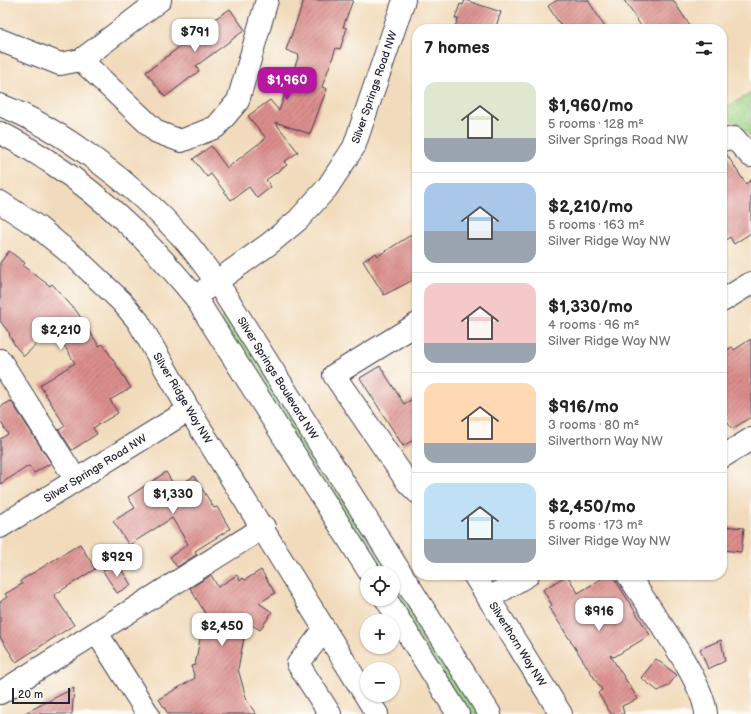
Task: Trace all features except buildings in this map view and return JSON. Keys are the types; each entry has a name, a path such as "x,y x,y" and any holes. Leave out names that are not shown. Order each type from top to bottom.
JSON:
{"street":[{"path":"0,40 60,64 80,60 160,0"},
{"path":"80,60 157,132 181,141 216,127 238,102 267,0"},
{"name":"Silver Springs Road NW","path":"195,297 269,244 298,220 327,188 354,147 404,0"},
{"name":"Silver Springs Boulevard NW","path":"0,105 56,134 123,182 179,234 217,282 490,714"},
{"path":"0,134 43,157 102,199 153,248 195,297 366,566"},
{"path":"727,139 734,138 751,156"},
{"name":"Silver Ridge Way NW","path":"0,202 38,227 77,259 122,302 138,321 189,410 264,527 324,630 378,714"},
{"path":"727,298 751,283"},
{"path":"412,327 334,374 412,487"},
{"path":"0,360 76,480"},
{"name":"Silver Springs Road NW","path":"0,527 189,410"},
{"path":"727,454 751,440"},
{"path":"0,693 264,527"},
{"name":"Silverthorn Way NW","path":"477,580 561,714"},
{"path":"489,598 520,580"},
{"path":"631,580 691,673 705,705 706,714"},
{"path":"390,606 458,714"},
{"path":"324,630 298,664 330,714"},
{"path":"97,633 148,714"}],"green space":[{"path":"751,93 751,136 727,116 727,107"},
{"path":"224,306 389,566 375,566 222,323"},
{"path":"400,584 482,714 467,714 399,606"}]}
